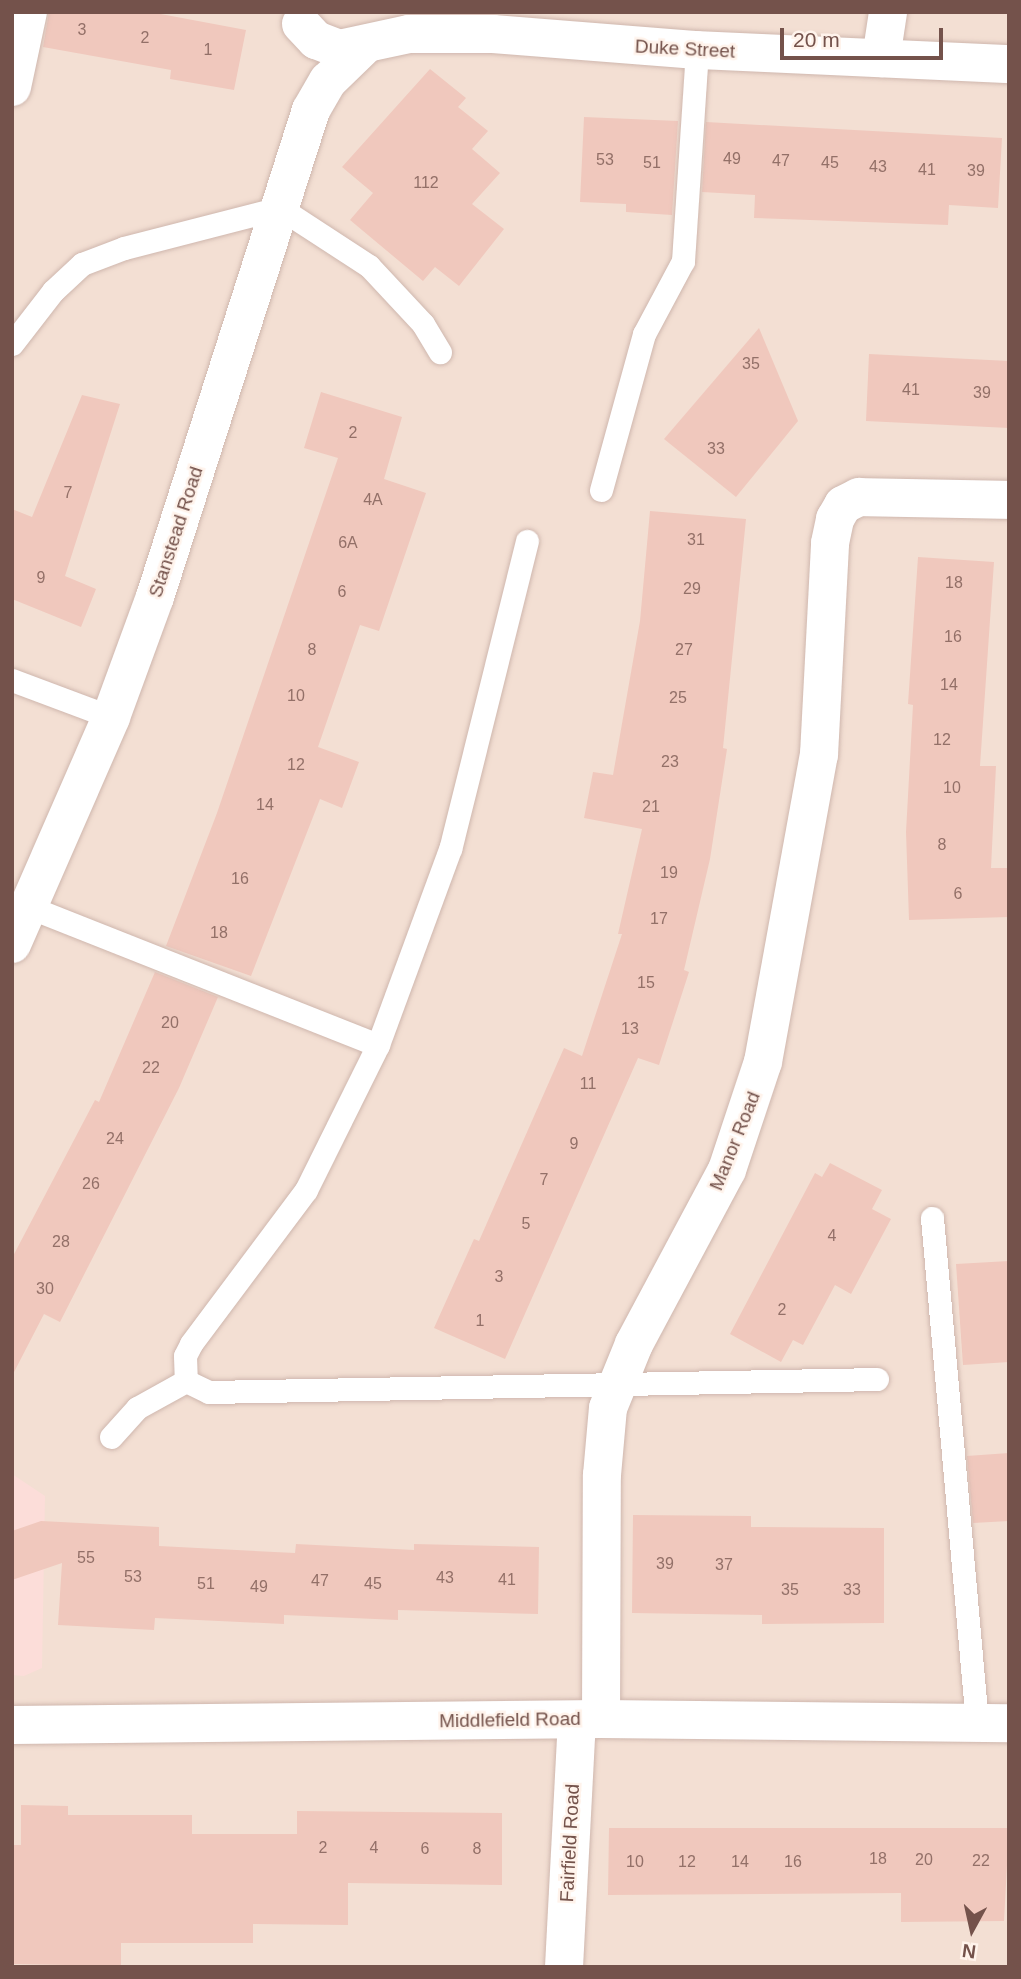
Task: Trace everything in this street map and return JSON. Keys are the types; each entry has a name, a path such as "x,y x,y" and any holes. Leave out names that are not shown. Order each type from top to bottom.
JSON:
{"street":[{"path":"12,87 28,12"},
{"path":"491,12 556,38"},
{"path":"881,58 888,12"},
{"path":"299,18 316,40 339,49 364,46"},
{"path":"299,18 310,71 310,110"},
{"name":"Duke Street","path":"364,46 409,34 556,38 697,50 1009,64"},
{"path":"310,110 328,82 364,46"},
{"name":"Stanstead Road","path":"12,944 111,717 168,559 310,110"},
{"name":"Manor Road","path":"589,1720 604,1435 616,1384 727,1170 764,1062 819,755 830,543 835,519 844,505 859,497 1009,500"},
{"name":"Middlefield Road","path":"12,1725 589,1720 993,1723"},
{"name":"Fairfield Road","path":"564,1967 589,1720"}],"lane":[{"path":"601,490 644,334 683,261 697,50"},
{"path":"12,344 44,300 82,264 124,248 280,208 369,267 423,324 440,352"},
{"path":"186,1381 184,1369 191,1343 306,1190 378,1045 450,849 527,541"},
{"path":"12,680 111,717"},
{"path":"29,908 378,1045"},
{"path":"932,1218 993,1723"},
{"path":"186,1381 209,1392 439,1384 877,1379"},
{"path":"111,1437 137,1408 186,1381"}],"shaded area":[{"path":"12,12 1009,12 1009,1967 12,1967"},
{"path":"12,1474 45,1496 42,1668 24,1676 12,1675"}],"building":[{"path":"49,12 150,12 246,30 234,90 170,79 171,70 43,47"},
{"path":"430,69 466,98 458,107 488,131 472,149 500,173 472,204 504,229 459,286 435,267 423,281 350,220 373,193 342,167"},
{"path":"584,117 678,121 672,215 626,212 626,204 580,202"},
{"path":"706,122 1002,138 998,208 949,205 948,225 754,218 755,195 702,192"},
{"path":"759,328 798,421 736,497 664,439"},
{"path":"869,354 1009,361 1009,428 866,421"},
{"path":"321,392 402,417 384,479 426,493 379,631 360,625 318,747 359,762 342,808 320,799 251,976 166,946 217,813 338,458 304,448"},
{"path":"82,395 120,404 65,576 96,589 81,627 12,599 12,509 32,517"},
{"path":"650,511 746,519 723,748 727,749 710,859 684,970 689,972 659,1065 638,1058 505,1359 434,1328 474,1239 479,1241 564,1048 582,1056 622,934 618,934 642,829 584,818 593,772 613,775 640,621"},
{"path":"918,557 994,562 980,766 996,766 991,868 1009,868 1009,917 909,920 906,832 913,705 908,704"},
{"path":"155,972 218,997 179,1088 60,1322 44,1314 12,1376 12,1258 95,1100 99,1102"},
{"path":"830,1163 882,1190 872,1209 891,1219 851,1294 835,1285 803,1345 793,1340 781,1362 730,1334 815,1173 822,1177"},
{"path":"1009,1261 1009,1362 963,1365 956,1264"},
{"path":"1009,1453 1009,1521 973,1523 967,1456"},
{"path":"633,1515 751,1516 751,1527 884,1528 884,1623 762,1624 762,1615 632,1613"},
{"path":"41,1521 159,1527 159,1546 295,1553 296,1544 414,1550 414,1544 539,1547 538,1614 398,1610 398,1620 284,1615 284,1624 155,1618 154,1630 58,1625 62,1563 12,1580 12,1531"},
{"path":"21,1805 68,1806 68,1815 192,1815 192,1834 297,1834 297,1811 502,1813 502,1885 348,1883 348,1925 253,1924 253,1943 121,1943 121,1966 12,1964 12,1845 21,1845"},
{"path":"609,1828 1009,1828 1004,1921 901,1922 901,1893 608,1895"}]}
